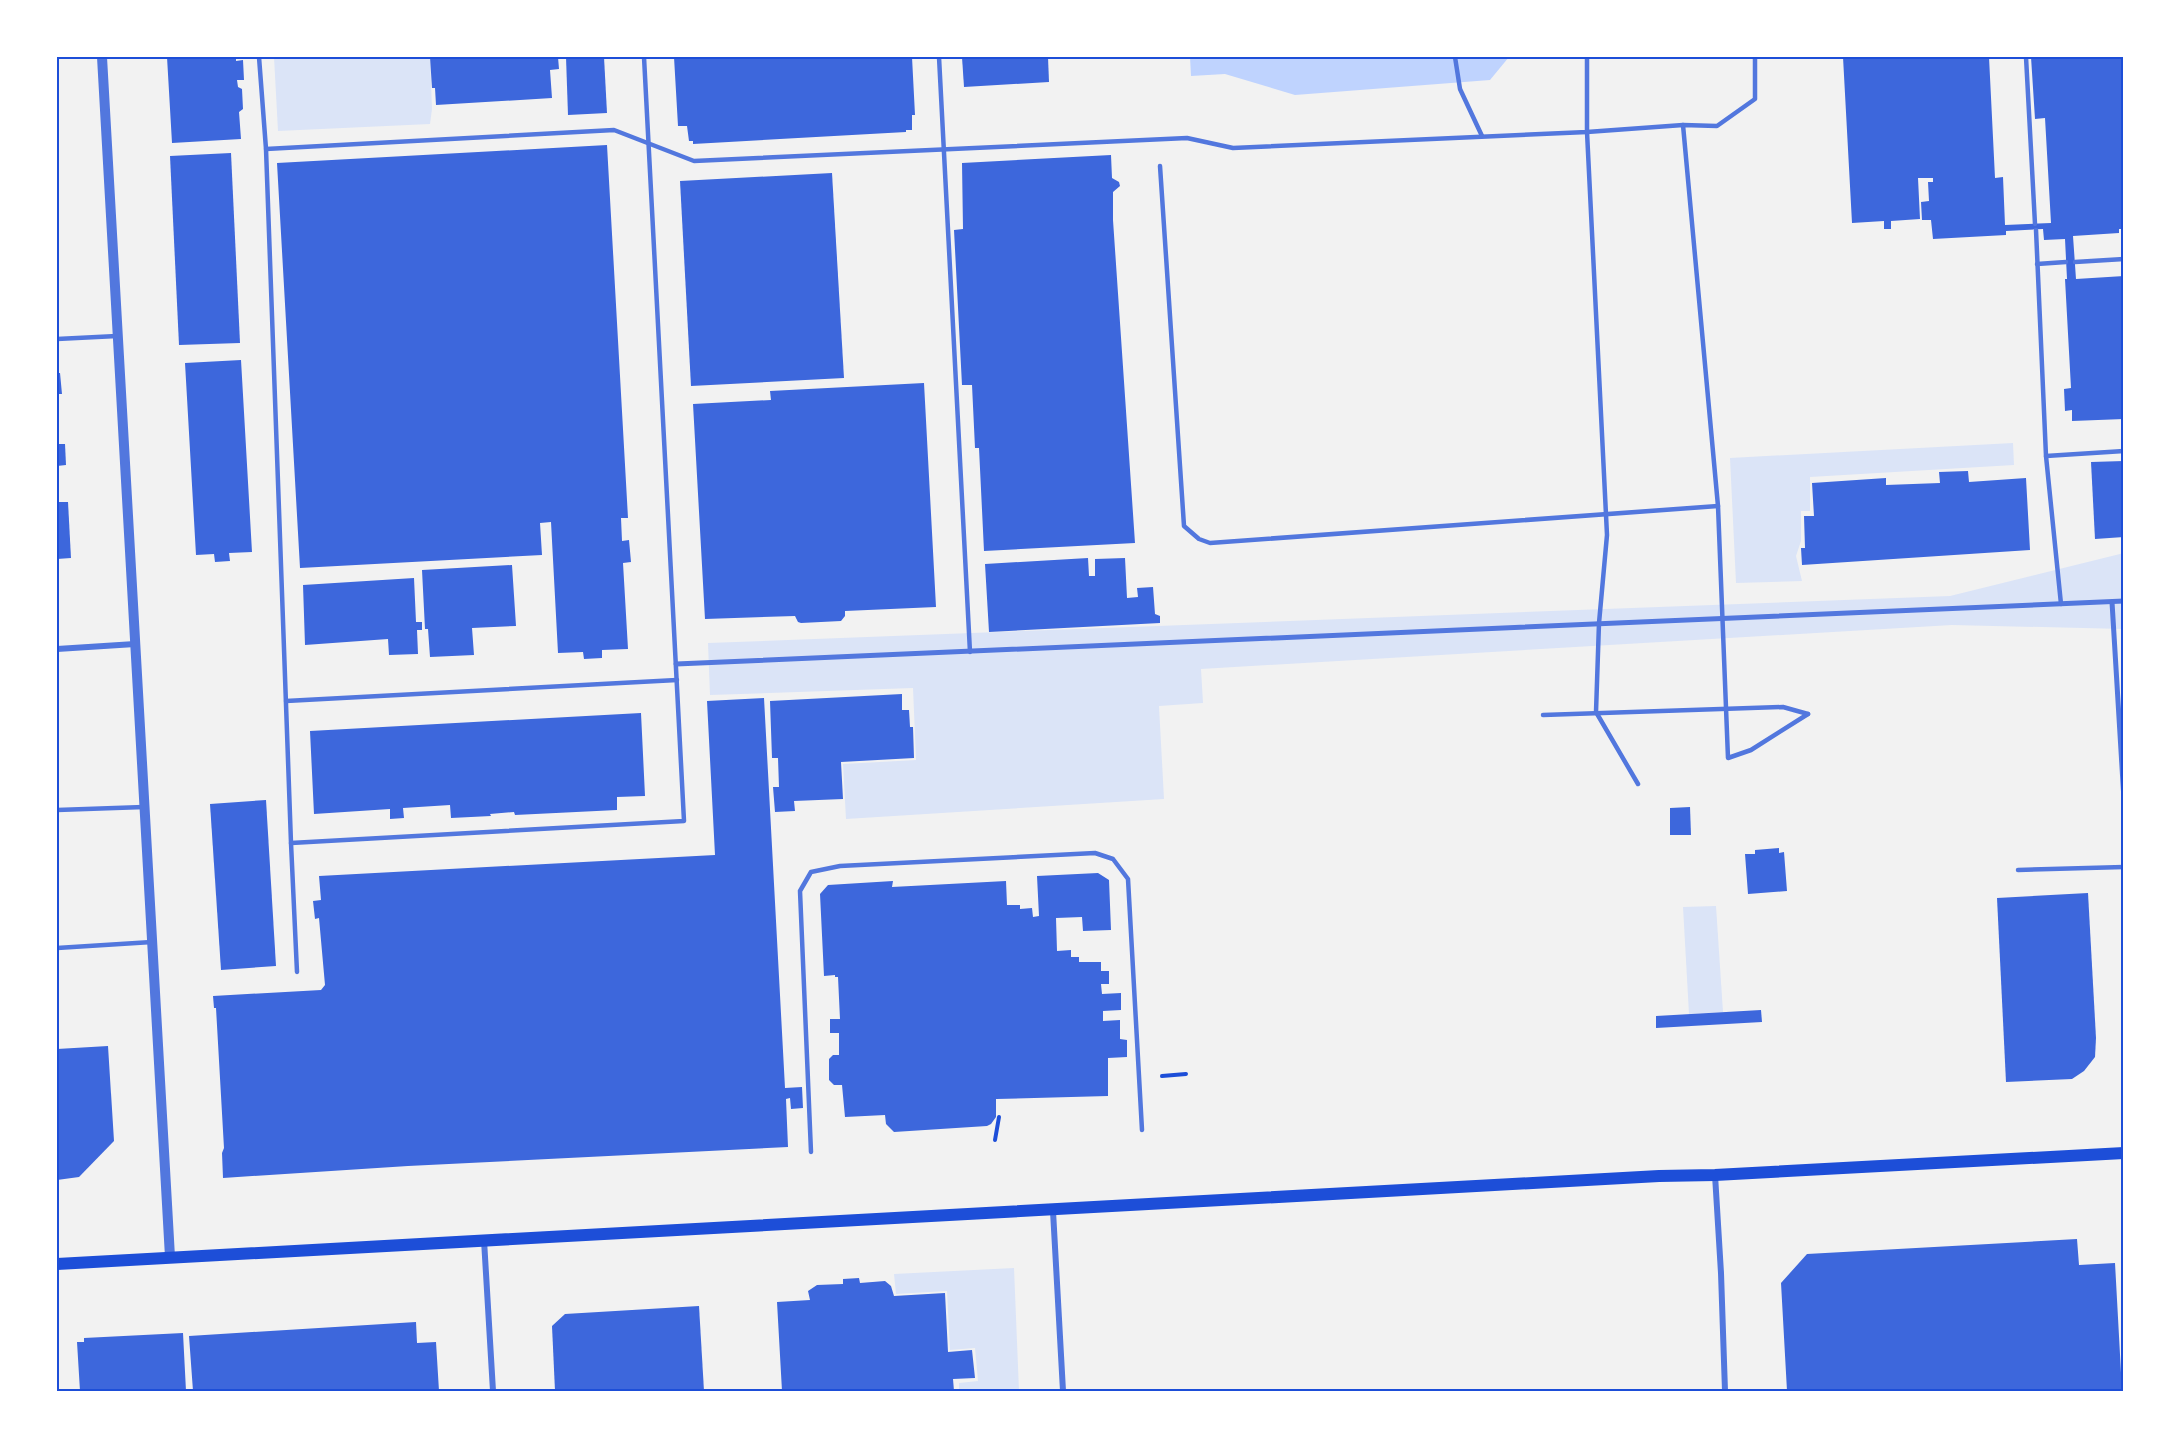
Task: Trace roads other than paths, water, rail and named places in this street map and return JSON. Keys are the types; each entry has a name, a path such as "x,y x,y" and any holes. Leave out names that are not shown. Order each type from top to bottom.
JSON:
{"main road":[{"path":"57,1264 1659,1176 2124,1153"}],"street":[{"path":"102,57 170,1257"},
{"path":"2112,602 2124,800"},
{"path":"676,664 2124,602"},
{"path":"57,649 135,644"},
{"path":"1714,1175 1721,1273 1725,1391"},
{"path":"1053,1210 1063,1391"},
{"path":"484,1240 493,1391"}],"lane":[{"path":"259,57 266,149 297,972"},
{"path":"291,843 684,821 644,57"},
{"path":"939,57 970,652"},
{"path":"1455,57 1460,90 1482,136"},
{"path":"1587,57 1587,132 1607,515 1599,624 1596,712 1638,784"},
{"path":"266,149 614,130 694,161 944,147 1187,138 1233,148 1587,132 1683,125 1717,126 1755,99 1755,57"},
{"path":"2026,57 2036,224"},
{"path":"1543,715 1596,712 1725,708 1783,707 1808,714 1751,750 1728,758 1725,708 1718,507 1683,125"},
{"path":"1160,166 1184,526 1199,539 1210,543 1718,507"},
{"path":"2036,230 2046,456 2061,604"},
{"path":"2075,262 2124,259"},
{"path":"2037,264 2066,262"},
{"path":"57,339 118,336"},
{"path":"2046,456 2124,451"},
{"path":"286,700 677,680"},
{"path":"57,810 144,807"},
{"path":"811,1152 800,891 811,872 840,866 1095,854 1113,859 1128,879 1142,1130"},
{"path":"2018,870 2124,867"},
{"path":"57,948 152,942"}],"water":[{"path":"1190,57 1509,57 1490,80 1295,95 1225,74 1191,76"}]}
